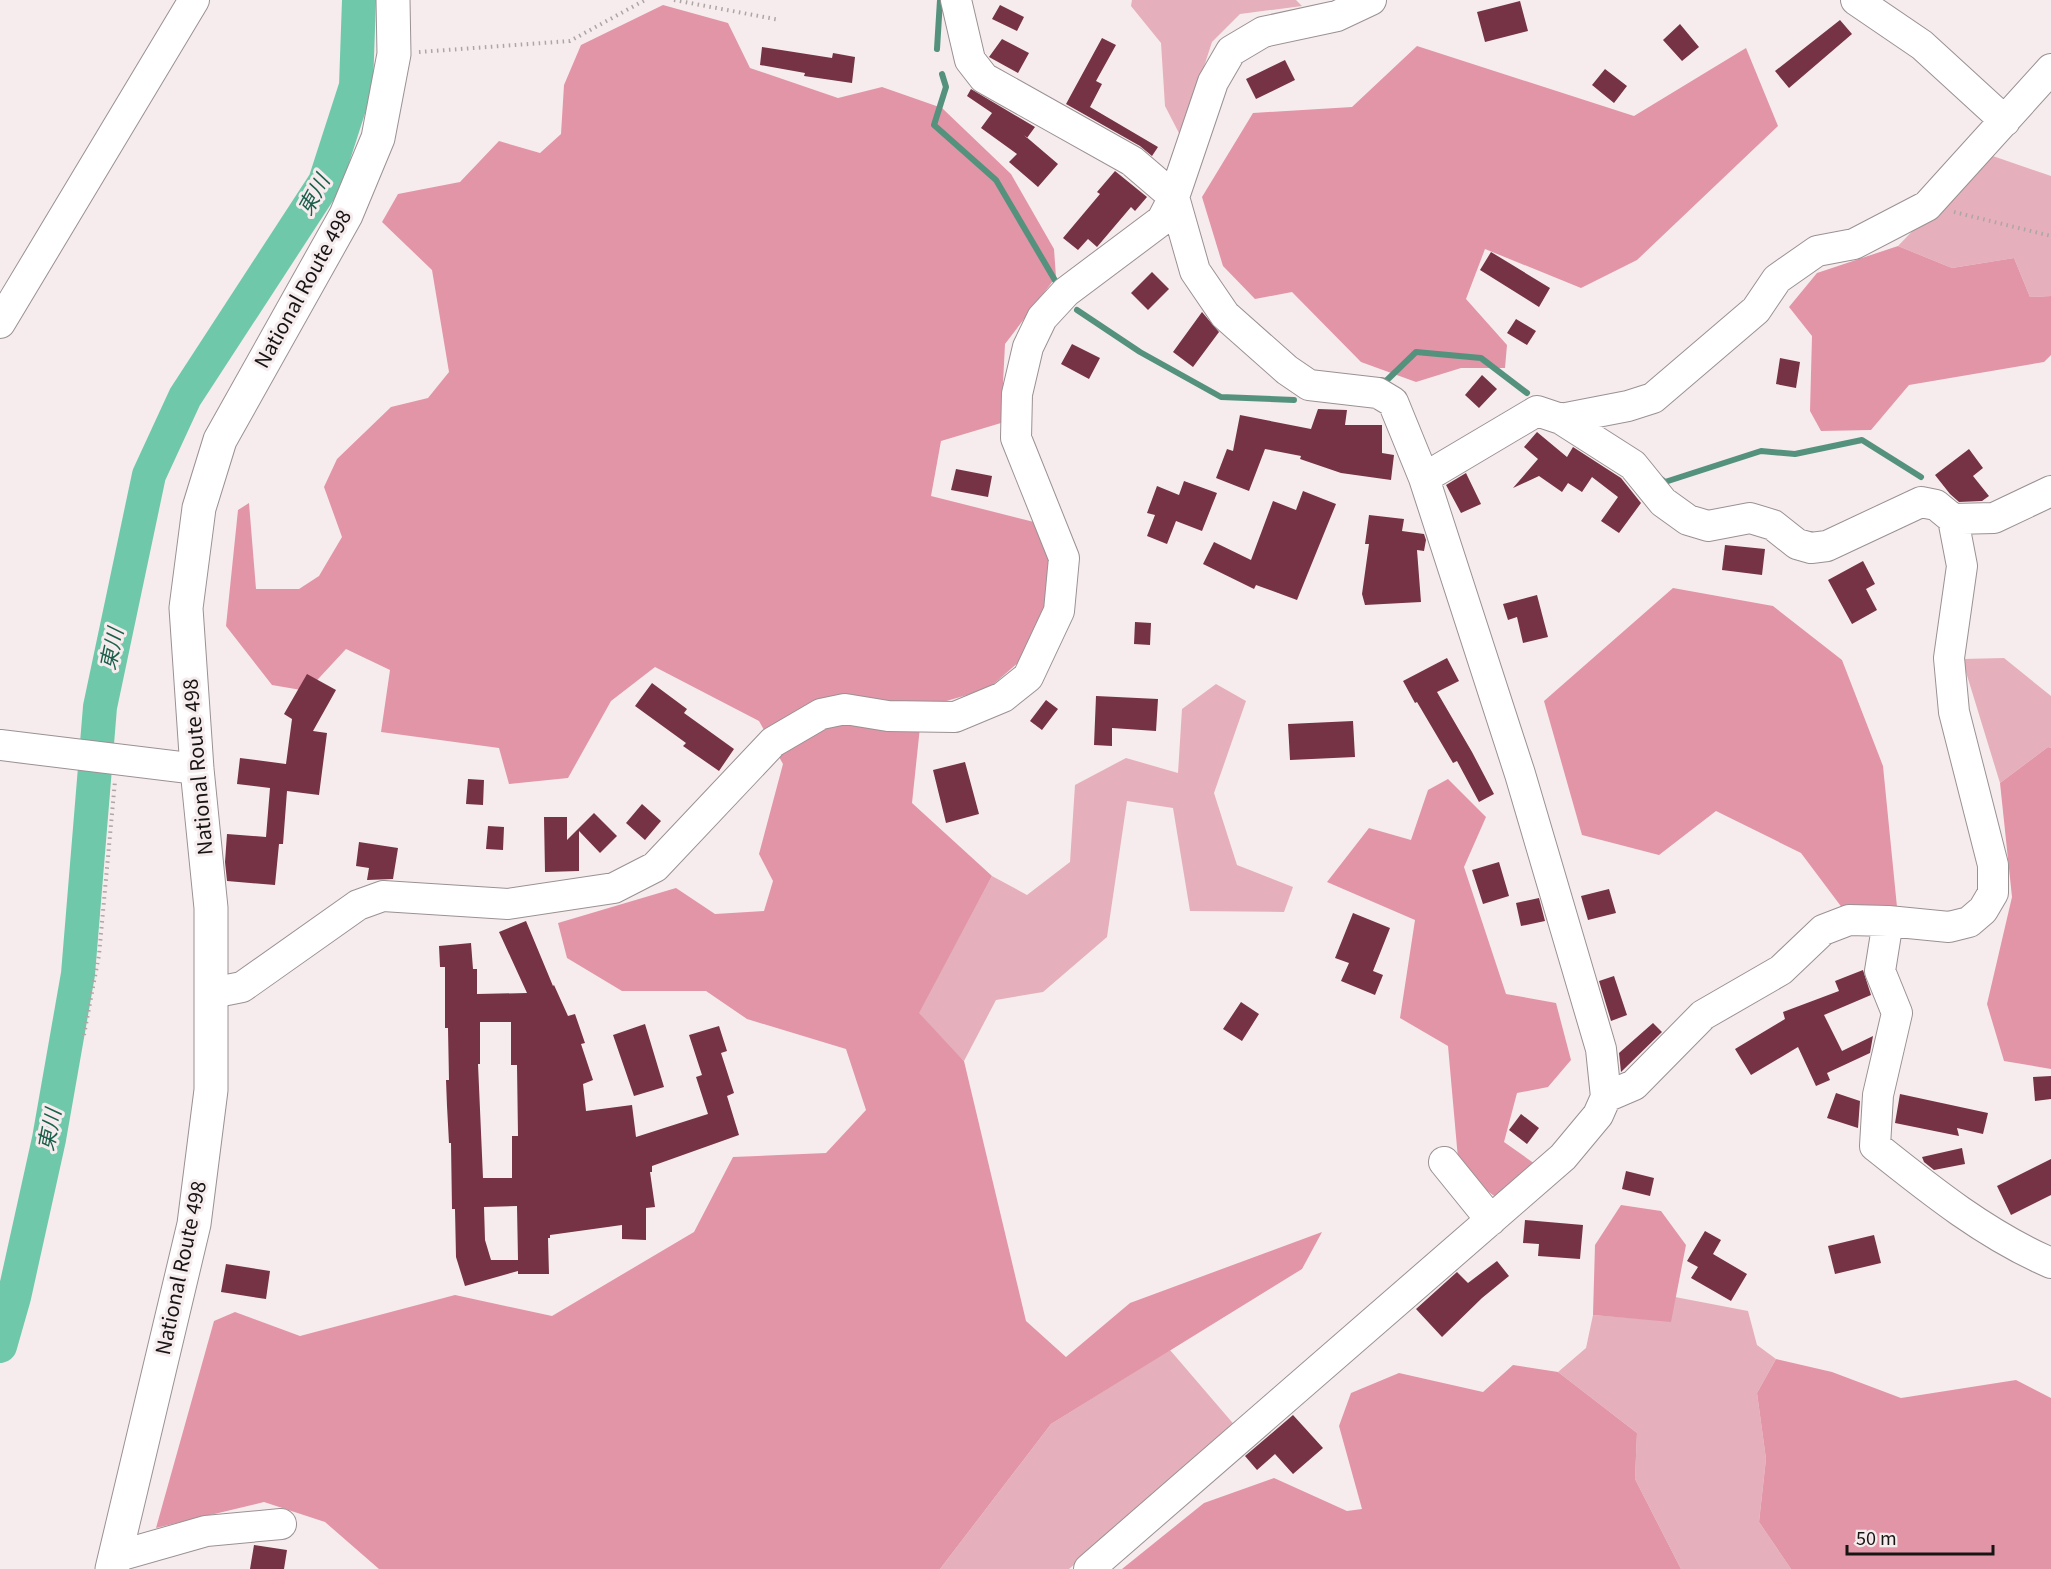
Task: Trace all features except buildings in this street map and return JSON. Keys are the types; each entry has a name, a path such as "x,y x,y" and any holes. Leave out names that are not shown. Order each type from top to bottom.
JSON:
{"highway":[{"name":"National Route 498","path":"114,1563 194,1224 212,1090 211,908 197,769 186,608 199,508 220,440 346,214 378,138 394,54 393,0"}],"street":[{"path":"0,323 194,0"},
{"path":"956,0 970,60 984,78 1132,161 1174,198 1195,271 1225,315 1287,370 1309,385 1378,393 1393,402 1424,478 1524,785 1601,1049 1606,1096 1598,1115 1563,1157 1089,1569"},
{"path":"212,993 242,987 358,905 383,896 508,904 614,888 655,867 773,742 821,714 845,709 888,716 955,717 1002,697 1028,677 1059,611 1064,558 1016,438 1017,394 1028,347 1042,318 1066,292 1162,220 1174,198 1213,82 1231,51 1263,32 1337,16 1363,6 1371,0"},
{"path":"1856,0 1922,45 2005,121"},
{"path":"1561,419 1628,406 1653,398 1756,309 1778,279 1817,251 1854,244 1927,206 2051,69"},
{"path":"1424,478 1537,411 1561,419 1633,465 1663,502 1688,520 1708,526 1750,518 1773,525 1797,544 1811,548 1827,546 1922,502 1936,505 1953,519 1962,566 1949,658 1954,712 1993,866 1993,893 1983,910 1969,922 1949,927 1849,920 1823,930 1781,970 1703,1015 1634,1085 1606,1096"},
{"path":"1953,519 1994,518 2051,490"},
{"path":"0,744 197,769"},
{"path":"1888,921 1880,971 1897,1013 1878,1095 1875,1146 1935,1195 2019,1249 2051,1263"},
{"path":"1444,1162 1491,1220"},
{"path":"114,1563 206,1531 281,1524"}],"path":[{"path":"394,54 570,41 645,0"},
{"path":"674,0 780,20"},
{"path":"1927,206 2051,236"},
{"path":"84,1035 99,954 117,760"}],"shaded area":[{"path":"1132,0 1296,0 1302,6 1240,14 1212,42 1181,137 1165,106 1161,43 1131,6"},
{"path":"663,5 728,23 750,68 838,98 882,87 942,108 1011,174 1054,249 1056,277 1005,344 1001,423 941,441 931,496 1046,525 1051,592 1021,660 988,689 922,708 912,803 992,876 919,1013 964,1061 1026,1321 1066,1357 1130,1303 1322,1232 1302,1269 1051,1424 940,1569 379,1569 325,1522 264,1502 156,1528 214,1321 235,1312 300,1336 455,1295 552,1316 694,1232 733,1157 826,1153 866,1110 846,1049 747,1019 706,991 622,991 567,958 558,923 676,888 715,914 764,911 773,881 759,854 783,764 759,721 655,667 611,701 568,778 509,784 499,748 381,732 390,670 346,649 307,691 272,685 226,626 238,510 249,503 256,589 299,589 319,576 342,537 324,487 337,459 391,407 428,398 449,372 432,270 382,222 398,194 460,182 499,141 540,153 561,134 564,85 581,45"},
{"path":"1417,46 1634,116 1746,48 1778,126 1637,260 1581,288 1485,249 1466,299 1507,345 1505,368 1461,368 1416,382 1361,362 1292,292 1255,299 1223,266 1202,197 1253,113 1352,107"},
{"path":"1987,154 2051,176 2051,296 2030,297 2014,258 1952,268 1898,246"},
{"path":"1898,246 1952,268 2014,258 2030,297 2051,296 2051,355 2044,362 1909,385 1871,430 1821,431 1810,411 1812,336 1789,307 1817,273"},
{"path":"1673,588 1773,606 1842,660 1883,766 1897,907 1846,913 1801,853 1716,811 1659,855 1582,835 1544,701"},
{"path":"2004,658 2051,696 2051,748 2048,747 2000,783 1962,659"},
{"path":"1216,684 1246,701 1214,793 1237,865 1293,887 1284,912 1190,911 1173,808 1127,801 1107,937 1043,992 996,1000 964,1061 918,1013 992,876 1027,895 1070,862 1075,785 1126,758 1178,773 1182,709"},
{"path":"2048,747 2051,748 2051,1069 2004,1061 1987,1004 2012,897 2000,783"},
{"path":"1448,779 1486,817 1464,867 1506,994 1556,1003 1571,1060 1548,1087 1517,1093 1504,1142 1535,1164 1501,1201 1459,1170 1448,1046 1400,1018 1415,920 1327,882 1369,828 1411,840 1428,790"},
{"path":"1621,1205 1661,1211 1686,1245 1671,1322 1593,1315 1595,1245"},
{"path":"1675,1297 1748,1311 1757,1345 1776,1359 1757,1393 1766,1459 1759,1522 1791,1569 1681,1569 1635,1479 1637,1433 1558,1372 1586,1348 1593,1315 1670,1321"},
{"path":"1170,1350 1237,1428 1069,1569 940,1569 1051,1424"},
{"path":"1776,1359 1832,1372 1901,1398 2016,1380 2051,1398 2051,1569 1791,1569 1759,1522 1766,1459 1757,1393"},
{"path":"1513,1365 1558,1372 1637,1433 1635,1479 1681,1569 1122,1569 1204,1503 1274,1478 1347,1511 1362,1509 1339,1426 1351,1393 1399,1373 1483,1392"}],"waterway":[{"name":"東川","path":"0,1346 14,1297 49,1139 78,974 100,707 149,475 185,397 325,182 356,86 359,0"},
{"path":"937,49 940,0"},
{"path":"942,74 946,87 934,125 996,180 1056,282"},
{"path":"1077,310 1140,352 1221,397 1294,400"},
{"path":"1380,380 1386,381 1416,352 1481,358 1527,393"},
{"path":"1661,479 1665,482 1761,451 1795,454 1862,440 1921,477"}]}
